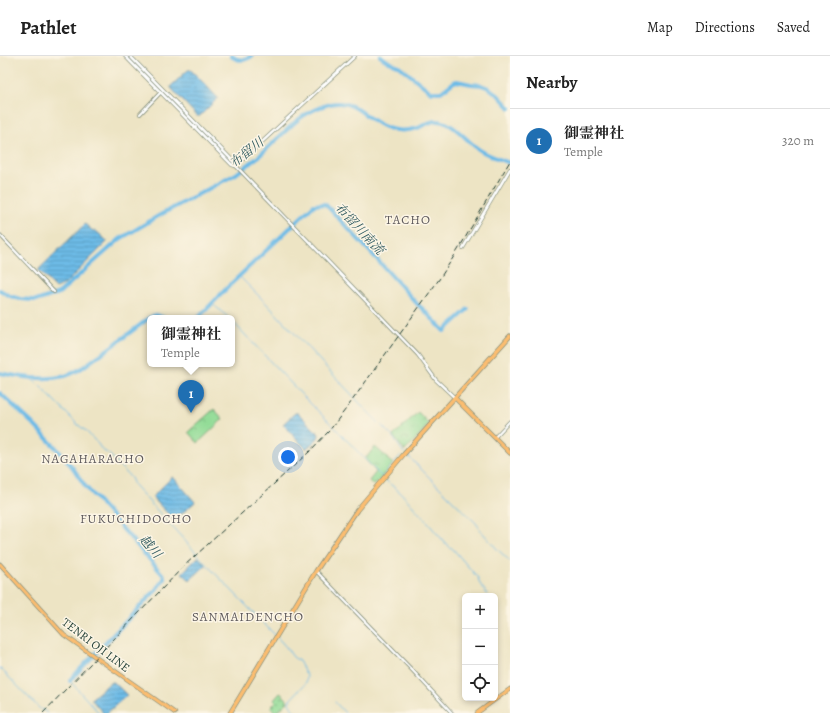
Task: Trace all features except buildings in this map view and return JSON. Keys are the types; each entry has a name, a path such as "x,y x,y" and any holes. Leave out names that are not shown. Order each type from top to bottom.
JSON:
{"highway":[{"path":"230,713 316,571 357,510 404,454 510,336"},
{"path":"455,398 510,453"}],"main road":[{"name":"TENRI OJI LINE","path":"0,564 59,631 175,713"},
{"path":"477,713 510,689"}],"street":[{"path":"125,56 232,165 237,167"},
{"path":"130,56 233,161 237,167 418,355 436,380 455,398"},
{"path":"237,167 355,56"},
{"path":"140,114 161,92"},
{"path":"463,248 510,169"},
{"path":"0,235 54,292"},
{"path":"495,437 510,421"},
{"path":"316,571 452,713"}],"green space":[{"path":"214,409 223,419 198,443 188,432"},
{"path":"418,412 429,424 405,451 393,436"},
{"path":"375,447 393,464 374,486 369,481 376,472 365,459"},
{"path":"280,693 288,702 276,713 271,707 276,702 274,700"}],"water":[{"path":"188,70 191,70 218,98 200,116 197,116 171,88 171,86"},
{"path":"85,224 93,231 95,230 107,242 65,284 56,288 39,271 39,269"},
{"path":"295,413 298,413 319,434 318,438 306,449 283,424"},
{"path":"172,477 195,502 174,520 152,497"},
{"path":"198,557 206,565 190,580 182,573"},
{"path":"111,682 114,682 127,695 107,713 103,713 92,698"}],"waterway":[{"path":"231,56 242,60 252,56"},
{"path":"380,56 399,66 431,92 441,92 457,81 481,85 489,88 498,95 510,108"},
{"name":"布留川","path":"0,290 10,296 32,300 39,300 59,293 120,239 160,215 236,174 258,157 299,119 320,107 335,103 342,103 352,106 385,127 393,129 413,129 434,121 446,123 455,128 480,150 488,155 510,163"},
{"name":"布留川南流","path":"201,315 232,283 314,205 324,204 444,331 468,309"},
{"path":"239,276 354,397"},
{"path":"216,307 225,315"},
{"name":"布留川南流","path":"0,373 40,378 69,375 84,367 147,320"},
{"path":"235,324 333,426"},
{"path":"30,378 86,431 102,450 109,454 131,478 134,485 208,566 275,635"},
{"name":"越川","path":"0,393 58,450 73,468 85,486 164,576 164,579 154,592 70,681"},
{"path":"355,398 364,408"},
{"path":"365,409 392,436 404,453"},
{"path":"333,426 339,432"},
{"path":"340,433 383,478"},
{"path":"406,454 442,490"},
{"path":"384,475 400,456"},
{"path":"384,479 401,493 420,514"},
{"path":"443,491 476,523 497,549 510,561"},
{"path":"421,515 478,578 486,593"},
{"path":"277,637 293,657 299,661 307,676 306,683 289,703 296,713"},
{"path":"0,668 40,709 47,713"},
{"name":"越川","path":"70,681 99,713"},
{"path":"335,702 345,713"}],"railway":[{"path":"43,713 184,566 309,452 329,431 440,278 510,161"}],"place":[{"name":"御霊神社","path":"191,413"}],"district":[{"name":"TACHO","path":"408,219"},
{"name":"NAGAHARACHO","path":"93,458"},
{"name":"FUKUCHIDOCHO","path":"136,518"},
{"name":"SANMAIDENCHO","path":"248,616"}]}
